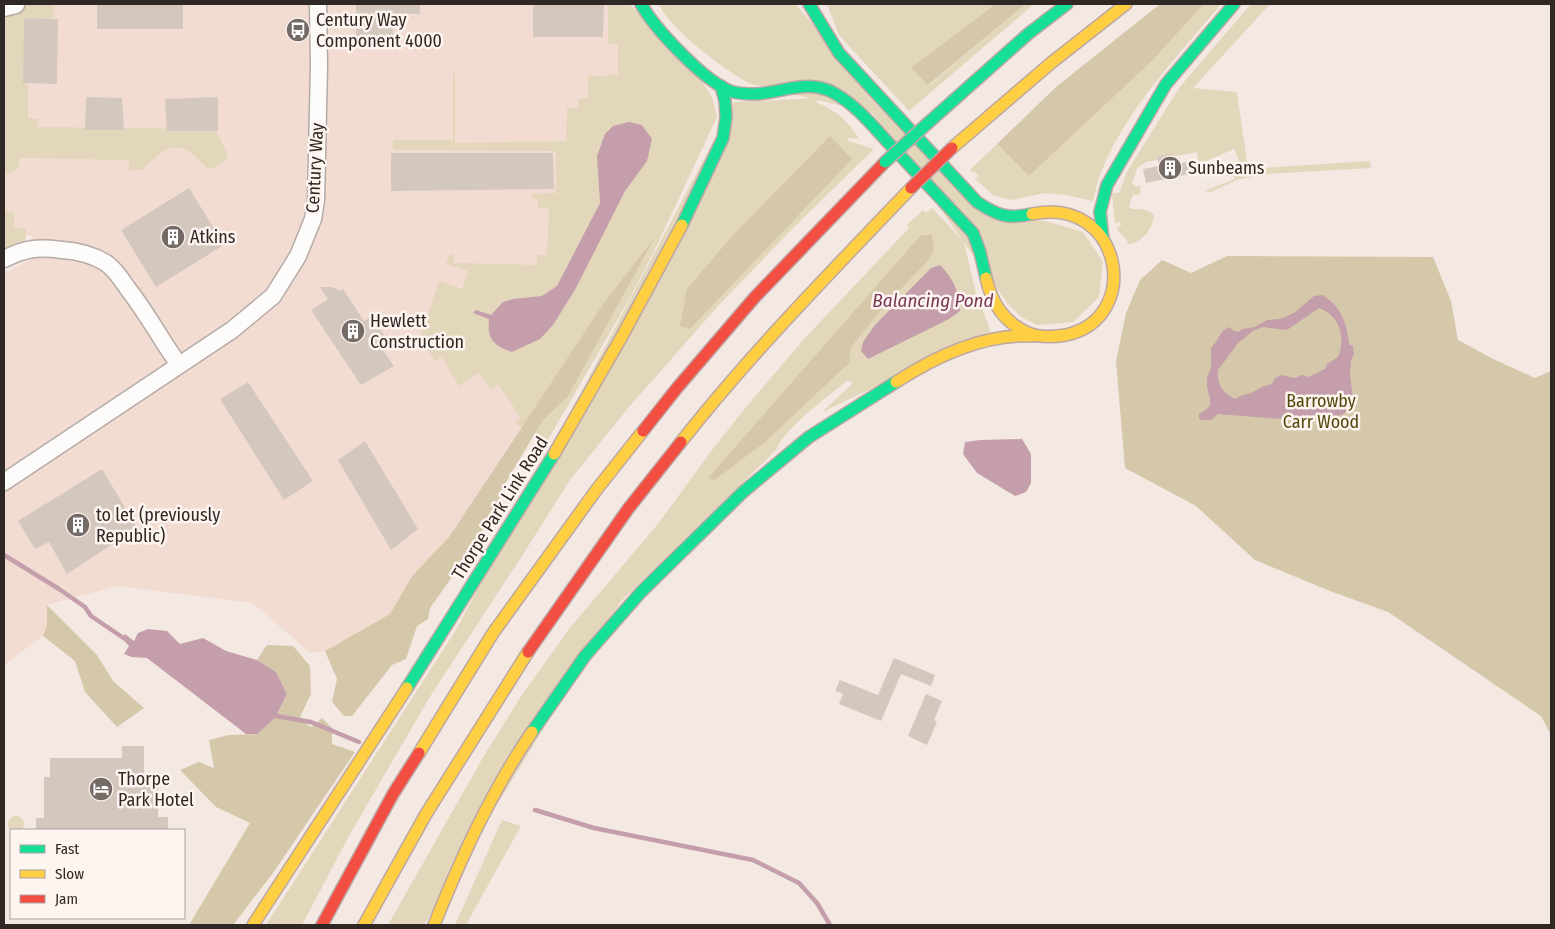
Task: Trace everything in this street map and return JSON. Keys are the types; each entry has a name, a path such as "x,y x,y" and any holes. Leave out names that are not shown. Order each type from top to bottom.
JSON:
{"highway":[{"path":"641,4 645,14 654,25 700,69 721,86 737,93 748,94 761,94 804,86 818,87 835,94 858,112 973,233 980,246 991,298 998,310 1008,321 1020,330 1033,336"},
{"path":"809,4 839,53 977,202 1005,217 1048,211 1070,214 1089,224 1104,239"},
{"path":"322,925 393,794 493,633 597,489 677,388 755,297 885,162 1028,34 1067,4"},
{"path":"364,925 426,814 528,651 628,509 704,414 783,322 911,188 952,148 1051,63 1126,4"},
{"path":"434,925 459,863 516,756 585,656 641,592 743,492 809,437 922,365 972,344 1002,337 1033,336 1049,338 1074,334 1095,320 1104,310 1110,299 1114,274 1111,253 1104,239 1100,221 1101,201 1107,185 1166,84 1234,4"},
{"name":"Thorpe Park Link Road","path":"253,925 489,560 563,440 620,338 678,232 723,138 726,118 725,101 721,86"}],"street":[{"name":"Century Way","path":"4,482 232,330 273,296 298,256 307,237 316,201 319,65 318,4"},
{"path":"4,259 27,249 46,248 74,251 92,256 107,264 140,305 179,365"}],"shaded area":[{"path":"17,4 62,4 53,5 54,18 25,18 23,82 28,85 28,118 38,119 38,127 215,129 225,147 227,159 214,168 208,169 190,152 175,148 160,154 142,170 129,170 129,160 20,158 18,168 11,173 4,173 4,18 19,12"},
{"path":"27,4 619,4 644,51 570,201 543,269 468,280 453,295 536,404 449,537 412,576 390,614 325,651 310,653 253,603 118,586 47,605 47,625 43,636 4,665 4,274 33,258 32,236 4,234 4,108"},
{"path":"608,4 630,4 702,81 712,97 717,117 631,296 545,445 515,423 521,418 498,384 491,389 479,373 459,386 442,357 435,361 420,339 439,281 462,289 468,271 446,264 450,254 454,255 454,263 537,265 537,255 547,255 549,209 538,208 538,199 532,199 532,194 556,193 556,151 393,150 393,140 453,140 453,74 455,74 455,143 566,141 567,108 578,109 578,99 588,98 588,76 618,75 618,44 608,43"},
{"path":"659,4 795,4 979,211 1049,222 1083,232 1103,262 1099,297 1073,322 1037,325 1021,317 1008,304 872,113 751,84 714,60 686,37 665,14"},
{"path":"827,4 995,4 911,68 929,85 1026,4 1034,4 909,111 839,35"},
{"path":"1204,4 1221,4 1153,85 1123,128 1100,175 1093,201 1045,193 1011,200 993,195 975,179 979,176 975,172 969,171 997,144 1029,176 1152,61"},
{"path":"1251,4 1270,4 1193,88 1237,92 1248,169 1370,161 1371,168 1266,174 1237,180 1211,192 1204,191 1235,179 1230,170 1232,164 1239,160 1234,149 1199,164 1197,152 1146,162 1137,168 1132,183 1134,186 1140,186 1141,194 1133,195 1129,206 1132,209 1151,213 1154,215 1153,220 1149,230 1142,238 1128,244 1117,227 1121,226 1120,222 1115,223 1112,193 1119,193 1128,170 1179,88"},
{"path":"819,98 816,102 841,117 859,139 850,138 846,140 874,149 792,229 718,306 628,408 570,480 431,695 350,834 302,925 266,925 456,630 734,102"},
{"path":"932,208 964,242 977,298 991,331 822,412 853,383 848,380 797,422 776,450 621,601 424,925 388,925 485,754 522,695 569,629 658,524 712,450 805,338 909,228 907,225 923,210 926,213"},
{"path":"4,211 14,213 14,227 26,228 25,242 11,246 4,252"},
{"path":"16,816 22,818 22,829 10,830 8,824 10,818"},
{"path":"502,820 521,826 466,925 455,925"}],"green space":[{"path":"995,4 1026,4 928,85 911,68"},
{"path":"1160,4 1204,4 1152,61 1029,176 997,144 1056,87"},
{"path":"830,136 852,159 690,329 680,326 687,289 734,234"},
{"path":"921,235 932,235 934,250 928,261 886,304 851,347 849,363 765,442 713,481 709,477"},
{"path":"655,237 568,396 542,421 505,484 490,521 474,541 476,552 459,563 457,570 430,608 428,619 417,626 406,659 392,665 352,716 344,716 332,702 337,679 325,651 390,614 412,576 449,537 604,303"},
{"name":"Barrowby Carr Wood","path":"1227,256 1433,257 1451,301 1458,340 1493,359 1535,378 1551,371 1551,735 1541,716 1388,612 1330,591 1255,560 1196,506 1125,468 1116,361 1126,313 1140,280 1162,260 1191,273"},
{"path":"47,605 97,655 113,681 144,708 117,727 85,692 75,661 43,636 47,625"},
{"path":"267,645 293,646 310,666 311,694 299,719 311,727 322,718 332,728 332,744 355,752 273,873 233,925 189,925 250,823 216,807 180,770 199,762 214,768 209,740 229,735 256,734 275,718 287,694 276,672 257,660"}],"water":[{"path":"629,122 642,125 652,139 647,161 625,191 576,288 553,325 540,339 512,352 500,347 490,336 489,319 473,313 476,310 491,315 503,302 542,296 557,286 600,203 597,156 605,134 613,126"},
{"name":"Balancing Pond","path":"940,265 949,275 955,286 959,298 960,311 949,319 868,359 861,351 863,342 875,325 931,268"},
{"path":"1323,295 1339,310 1345,322 1349,344 1353,346 1354,354 1351,360 1350,375 1353,398 1350,408 1342,415 1334,416 1327,414 1281,419 1218,414 1211,420 1201,420 1199,414 1210,405 1207,378 1211,368 1211,348 1220,334 1229,327 1239,332 1242,329 1255,327 1267,320 1280,319 1294,313 1314,296","holes":["1319,308 1332,316 1339,328 1341,342 1338,357 1327,364 1325,369 1308,377 1302,375 1294,378 1282,375 1275,378 1272,384 1235,399 1221,388 1218,380 1218,370 1238,343 1253,331 1263,327 1287,330"]},
{"path":"1022,439 1031,454 1031,483 1026,492 1015,496 977,473 963,454 965,442"},
{"path":"148,629 167,631 180,644 203,638 226,651 257,660 276,672 287,694 275,718 257,734 246,734 147,658 132,657 124,654 129,646 122,638 125,634 134,641 138,633"}],"building":[{"path":"97,4 183,4 183,29 97,29"},
{"path":"356,4 420,4 420,14 393,14 393,46 356,47"},
{"path":"533,4 604,4 603,37 533,37"},
{"path":"24,18 58,19 57,84 23,83"},
{"path":"86,97 122,98 124,130 85,130"},
{"path":"218,97 218,131 167,131 165,99"},
{"path":"391,153 553,153 554,189 391,191"},
{"name":"Sunbeams","path":"1171,154 1173,165 1187,162 1189,174 1146,183 1143,169 1159,166 1157,157"},
{"name":"Atkins","path":"189,188 224,245 156,287 121,230"},
{"name":"Hewlett Construction","path":"320,287 332,287 341,291 343,289 364,321 372,316 386,339 378,343 394,366 361,385 311,310 328,299"},
{"path":"248,382 313,481 284,500 220,399"},
{"path":"365,441 418,529 391,550 338,460"},
{"name":"to let (previously Republic)","path":"102,469 137,528 67,574 49,542 35,549 18,521"},
{"path":"894,658 935,675 931,686 901,674 881,721 839,704 843,694 835,691 840,680 878,695"},
{"path":"926,694 942,701 934,720 937,722 927,745 908,736"},
{"name":"Thorpe Park Hotel","path":"122,746 144,746 144,775 158,775 158,817 168,817 168,829 36,829 36,818 44,818 44,777 50,777 50,758 122,758"}],"waterway":[{"path":"4,555 85,607 91,616 128,641"},
{"path":"276,716 311,722 359,742"},
{"path":"535,810 594,828 753,860 799,883 817,903 830,925"}],"traffic: fast":[{"path":"641,4 657,27 681,53 707,76 730,91 756,94 815,87 825,89 843,98 866,119 973,233 986,278"},
{"path":"809,4 839,53 977,202 1003,215 1032,214"},
{"path":"928,123 1028,34 1067,4"},
{"path":"1103,239 1100,212 1107,185 1166,84 1234,4"},
{"path":"682,225 723,138 726,117 725,101 721,86"},
{"path":"885,162 928,123"},
{"path":"532,732 585,656 641,592 743,492 809,437 896,382"},
{"path":"407,688 554,454"}],"traffic: slow":[{"path":"952,148 1051,63 1126,4"},
{"path":"681,442 764,344 911,188"},
{"path":"986,278 992,296 1006,318 1020,329 1037,336 1066,335 1091,324 1106,306 1113,284 1112,261 1103,239 1086,222 1062,213 1032,214"},
{"path":"554,454 621,338 682,225"},
{"path":"896,382 927,363 961,348 997,338 1033,336"},
{"path":"419,753 493,633 597,489 643,431"},
{"path":"364,925 426,814 528,652"},
{"path":"253,925 407,688"},
{"path":"434,925 455,875 490,802 532,732"}],"traffic: jam":[{"path":"911,188 952,148"},
{"path":"643,431 755,297 885,162"},
{"path":"528,652 628,509 681,442"},
{"path":"322,925 393,794 419,753"}],"place":[{"name":"Century Way Component 4000","path":"298,30"},
{"name":"Sunbeams","path":"1170,168"},
{"name":"Atkins","path":"173,237"},
{"name":"Hewlett Construction","path":"353,331"},
{"name":"to let (previously Republic)","path":"78,525"},
{"name":"Thorpe Park Hotel","path":"101,789"}]}
